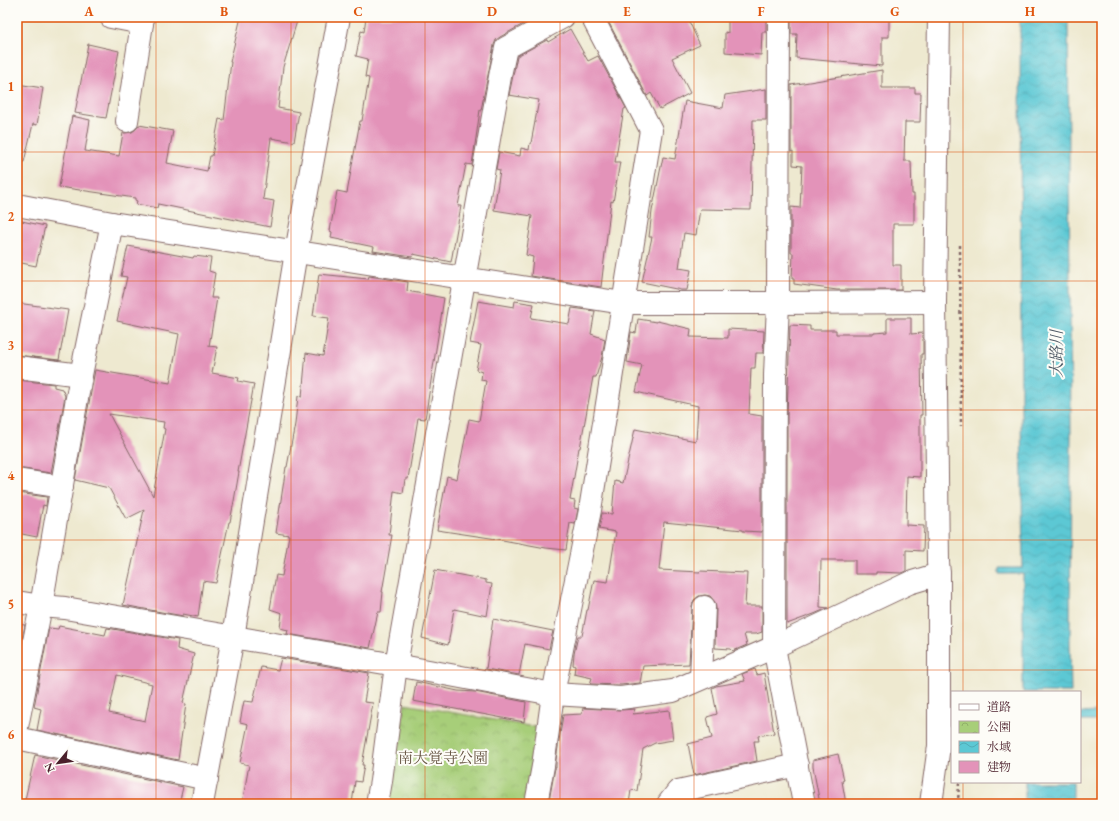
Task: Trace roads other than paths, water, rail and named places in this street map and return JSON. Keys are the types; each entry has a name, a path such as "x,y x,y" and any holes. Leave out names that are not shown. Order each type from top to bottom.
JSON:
{"street":[{"path":"111,17 143,20 127,121"},
{"path":"202,804 233,638 296,252 339,17"},
{"path":"377,804 396,665 499,78 506,48 564,17"},
{"path":"536,804 553,694 590,510 651,130 592,17"},
{"path":"779,17 778,303 775,375 774,647 804,804"},
{"path":"931,804 939,746 939,574 935,302 939,17"},
{"path":"17,205 112,223 623,303 935,302"},
{"path":"17,727 42,606 81,375 112,223"},
{"path":"17,367 81,375"},
{"path":"17,480 62,487"},
{"path":"17,602 65,608 396,665 553,694 621,698 673,691 774,647 909,583 939,574"},
{"path":"701,678 704,607"},
{"path":"17,738 207,779"},
{"path":"668,804 678,791 797,765"}],"water":[{"name":"大路川","path":"1020,17 1068,17 1071,691 1023,691 1023,574 999,574 999,568 1023,568"},
{"path":"1097,712 1098,721 1081,721 1081,713"},
{"path":"1025,783 1073,783 1073,804 1025,804"}],"park label":[{"name":"南大覚寺公園","path":"443,757"}]}
